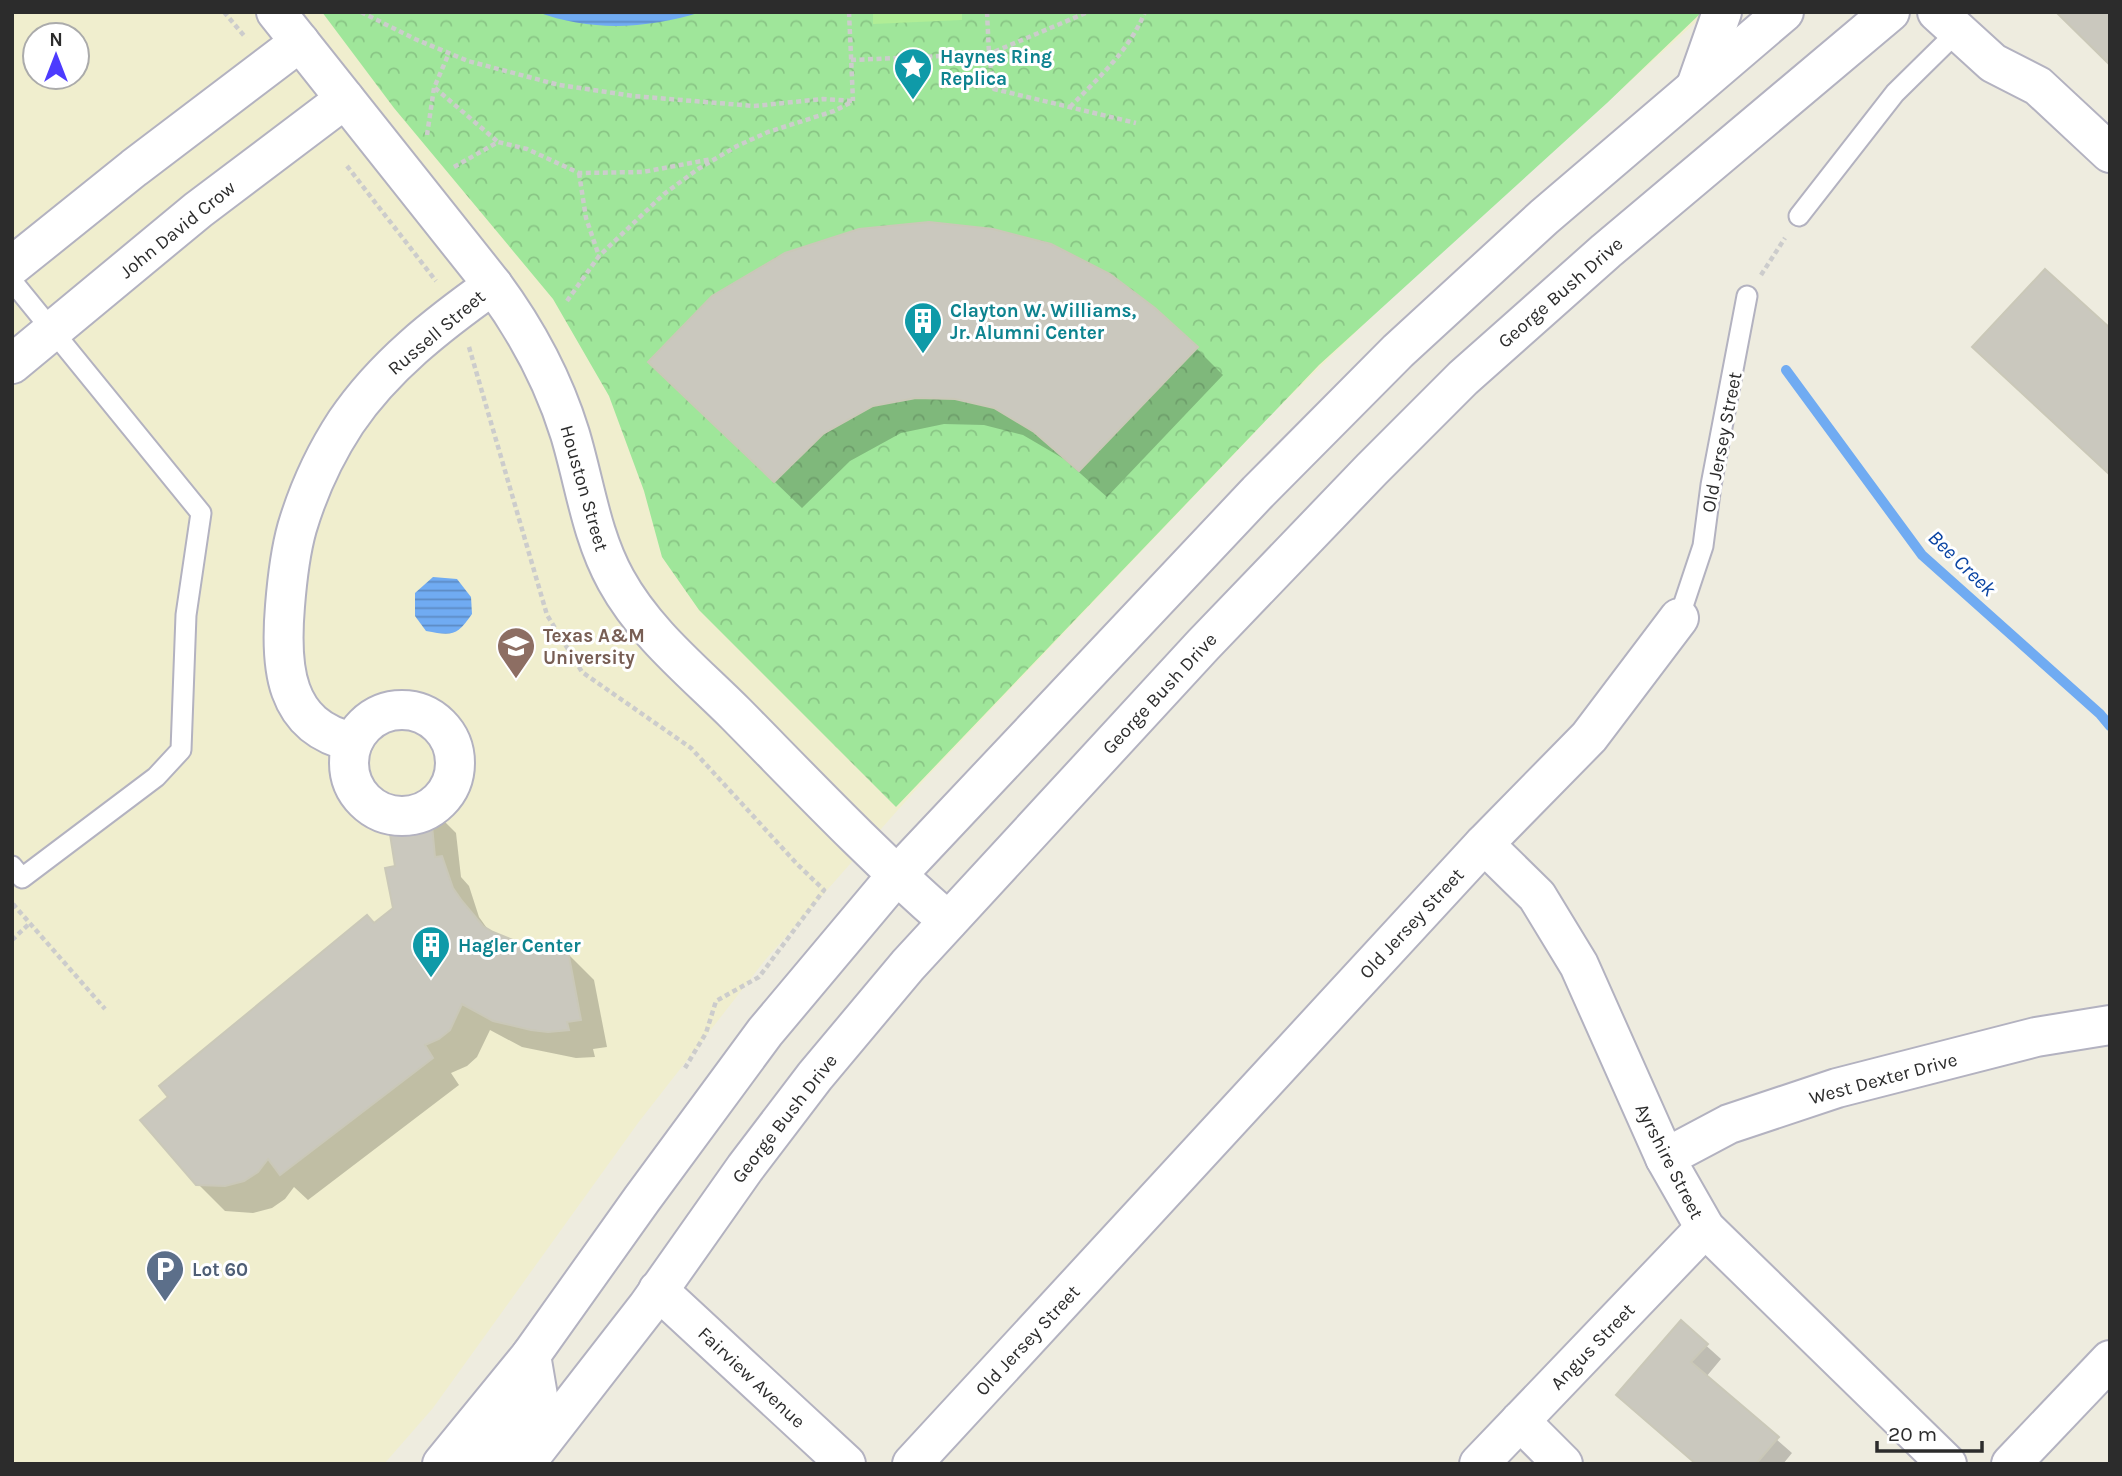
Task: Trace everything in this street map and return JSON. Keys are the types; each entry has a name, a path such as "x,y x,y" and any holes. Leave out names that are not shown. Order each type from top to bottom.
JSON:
{"street":[{"name":"Houston Street","path":"276,12 492,285 523,329 557,394 605,559 632,604 668,648 896,876 948,921"},
{"path":"1695,89 1722,12"},
{"path":"442,1464 531,1355 765,1032 896,876 1248,502 1398,351 1544,217 1784,12"},
{"name":"George Bush Drive","path":"525,1464 658,1290 815,1076 908,965 1212,635 1463,378 1606,251 1890,12"},
{"path":"1947,21 1993,63 2038,86 2110,153"},
{"path":"12,266 300,42"},
{"name":"John David Crow","path":"12,364 198,210 345,99"},
{"name":"Russell Street","path":"353,742 326,732 307,716 290,692 284,672 286,593 297,530 317,475 347,421 397,362 459,309 492,285"},
{"name":"Old Jersey Street","path":"912,1464 1484,844 1589,737 1679,618"},
{"name":"Ayrshire Street","path":"1484,844 1537,896 1579,965 1665,1158 1705,1228 1947,1464"},
{"name":"West Dexter Drive","path":"1665,1158 1729,1124 1837,1088 2036,1037 2110,1025"},
{"name":"Angus Street","path":"1479,1464 1705,1228"},
{"name":"Fairview Avenue","path":"658,1290 846,1464"},
{"path":"482,1464 538,1396 531,1355"},
{"path":"2011,1464 2110,1360"},
{"path":"1520,1421 1563,1464"}],"lane":[{"path":"1799,216 1895,93 1947,21"},
{"path":"12,281 201,513 187,615 181,750 156,777 15,877"},
{"name":"Old Jersey Street","path":"1679,618 1703,546 1711,485 1747,296"}],"path":[{"path":"224,12 268,65"},
{"path":"360,12 468,61 559,85 633,96 754,106 823,99 853,102"},
{"path":"849,12 853,102"},
{"path":"987,12 994,89 1136,123"},
{"path":"851,61 989,54 1088,12"},
{"path":"1070,107 1125,50 1137,31 1144,12"},
{"path":"427,135 434,88 449,53"},
{"path":"434,88 498,142 527,149 579,173 643,172 717,158"},
{"path":"567,301 599,256 664,194 717,158 768,132 834,111 853,102"},
{"path":"313,122 459,309 547,615 582,672 691,748 824,890 759,977 716,1001 706,1033 685,1068"},
{"path":"454,167 498,142"},
{"path":"579,173 586,218 599,256"},
{"path":"1747,296 1799,216"},
{"path":"12,903 105,1009"},
{"path":"12,940 30,923"}],"shaded area":[{"name":"Texas A&M University","path":"12,12 1707,12 1395,294 1275,411 927,777 766,959 638,1123 433,1408 384,1464 12,1464"}],"green space":[{"path":"322,12 1702,12 1607,103 1319,365 896,807 699,610 662,557 644,491 609,396 553,299 394,108"},
{"path":"873,12 962,12 962,20 873,24"}],"water":[{"path":"537,12 701,12 660,22 619,26 578,23"},
{"path":"433,577 457,579 471,597 472,614 462,627 453,633 426,631 415,616 415,593"}],"building":[{"path":"2056,12 2110,12 2110,65"},
{"name":"Clayton W. Williams, Jr. Alumni Center","path":"929,222 993,229 1051,244 1110,274 1155,308 1198,347 1079,471 1034,432 994,408 955,399 916,398 873,406 823,434 774,482 648,362 712,296 785,253 859,229"},
{"path":"2045,269 2110,328 2110,475 1972,347"},
{"name":"Hagler Center","path":"430,804 435,857 442,856 453,888 462,901 483,926 493,932 520,943 533,945 551,941 555,953 568,951 581,1020 567,1022 569,1030 531,1030 493,1021 462,1004 450,1030 425,1045 433,1058 280,1175 268,1159 258,1172 244,1181 225,1186 196,1185 140,1120 168,1097 159,1086 367,915 374,923 393,908 385,868 395,866 389,828 391,807"},
{"path":"1681,1320 1708,1344 1691,1362 1779,1437 1756,1464 1696,1464 1616,1395"}],"waterway":[{"name":"Bee Creek","path":"1786,370 1922,555 2100,714 2110,726"}],"place":[{"name":"Haynes Ring Replica","path":"913,101"},
{"name":"Clayton W. Williams, Jr. Alumni Center","path":"923,355"},
{"name":"Texas A&M University","path":"516,680"},
{"name":"Hagler Center","path":"431,979"},
{"name":"Lot 60","path":"165,1303"}]}
